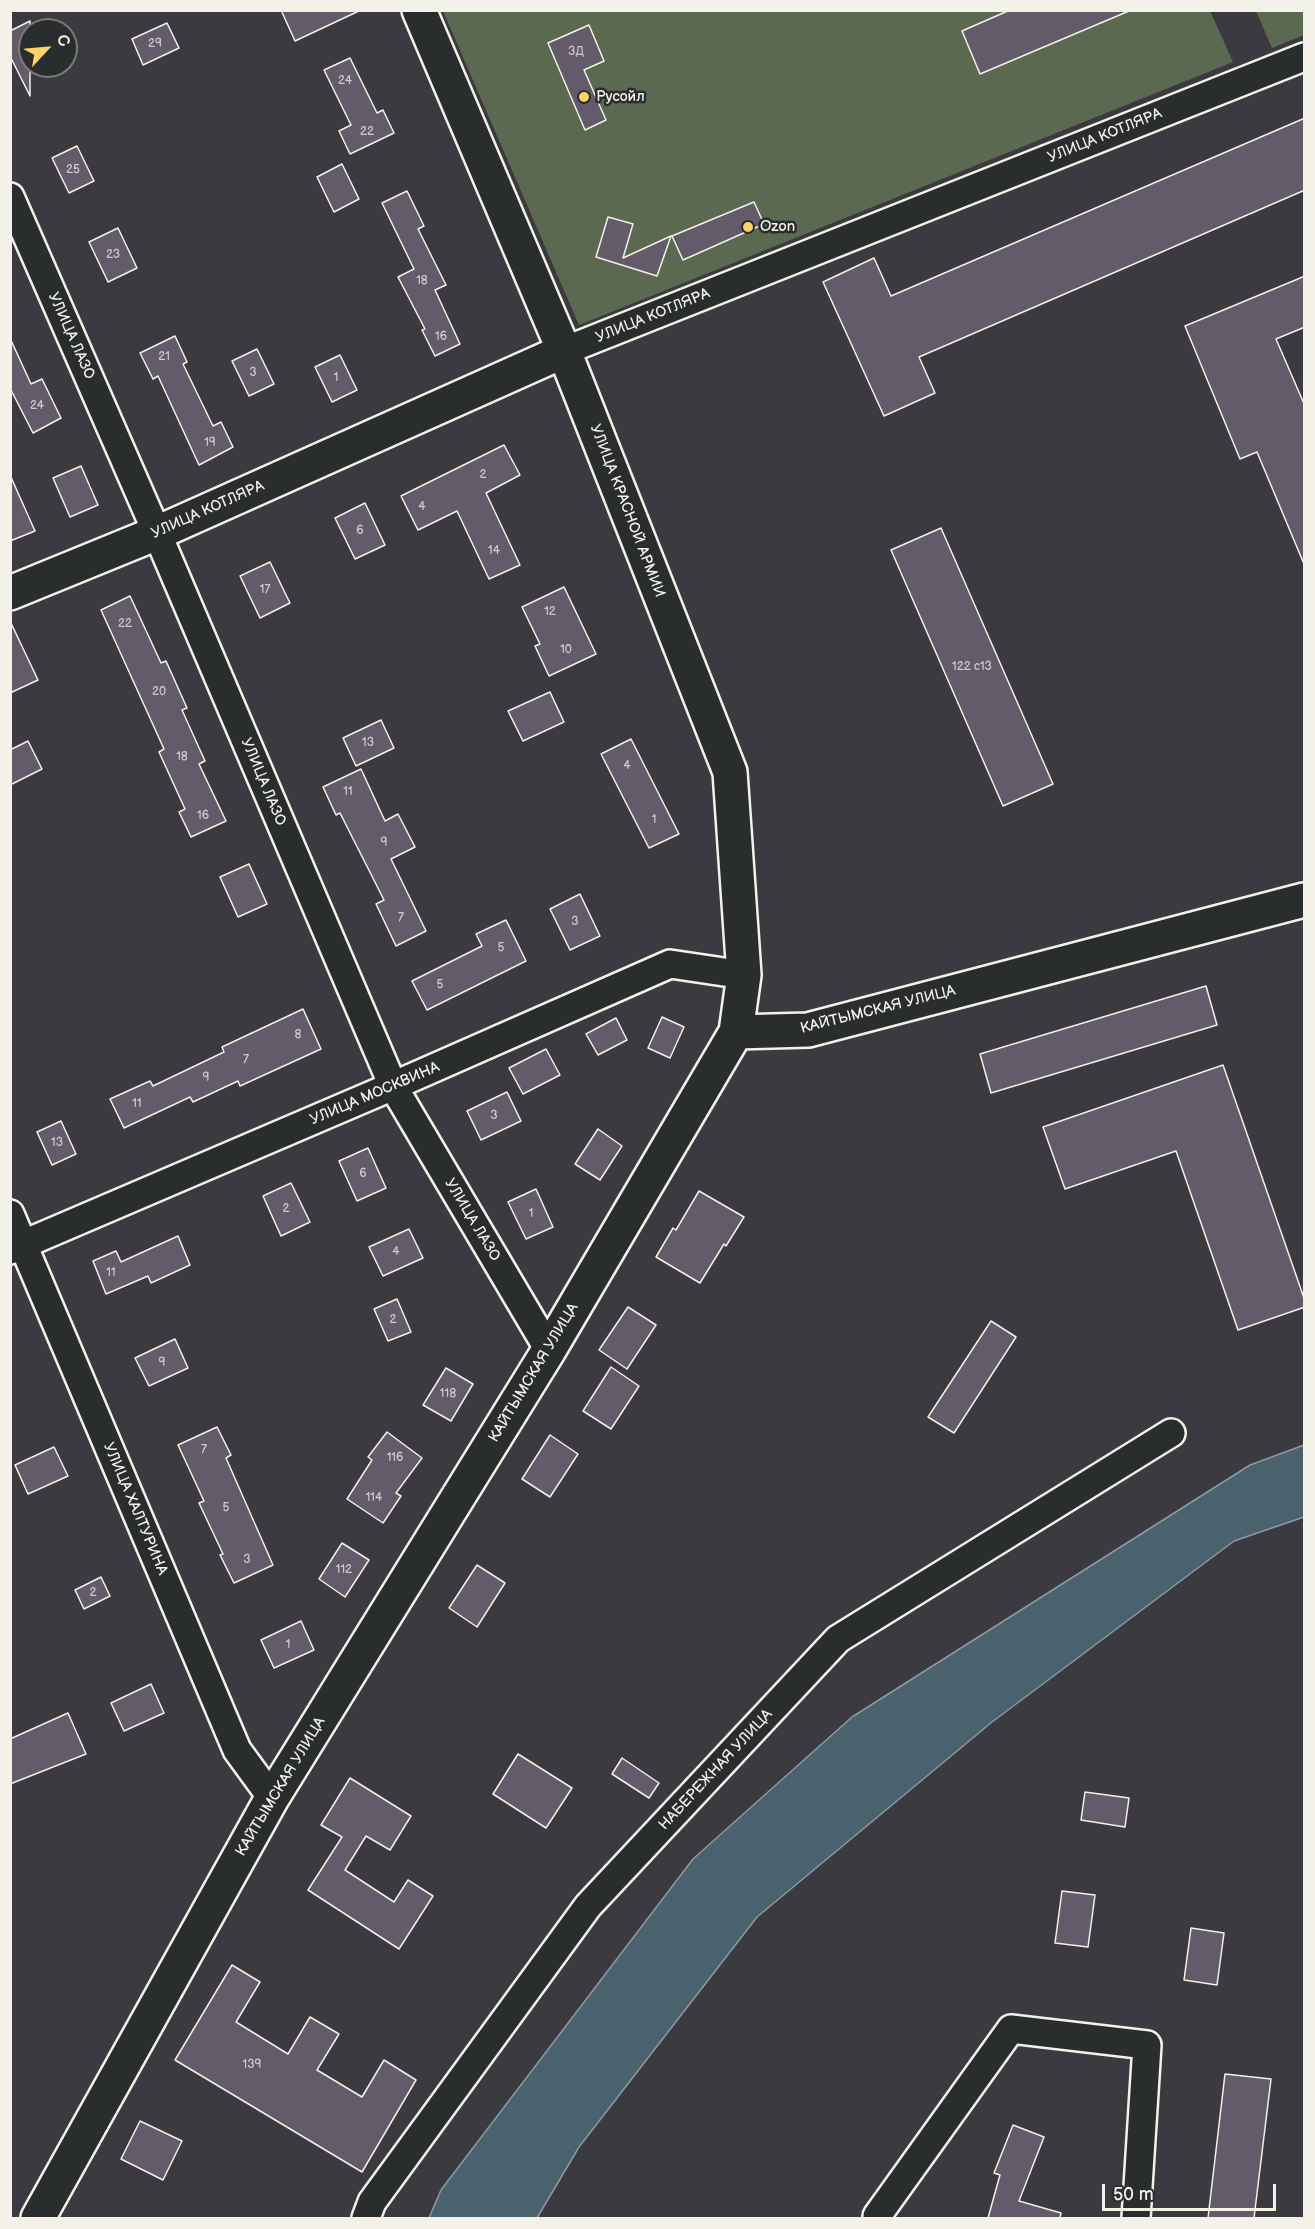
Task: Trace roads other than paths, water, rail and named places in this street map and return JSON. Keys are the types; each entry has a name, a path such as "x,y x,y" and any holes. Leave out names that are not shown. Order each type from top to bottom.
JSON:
{"street":[{"name":"УЛИЦА КРАСНОЙ АРМИИ","path":"419,10 564,351 730,772 744,975 736,1032"},
{"name":"УЛИЦА КОТЛЯРА","path":"10,593 157,532 564,351 1305,57"},
{"name":"УЛИЦА ЛАЗО","path":"10,197 157,532 393,1086 549,1350"},
{"name":"КАЙТЫМСКАЯ УЛИЦА","path":"38,2218 272,1798 549,1350 736,1032 808,1030 1305,900"},
{"name":"УЛИЦА МОСКВИНА","path":"17,1247 670,964 744,975"},
{"name":"УЛИЦА ХАЛТУРИНА","path":"10,1214 17,1247 237,1750 272,1798"},
{"name":"НАБЕРЕЖНАЯ УЛИЦА","path":"366,2218 372,2202 588,1905 838,1639 1171,1433"},
{"path":"876,2218 1011,2029 1148,2045 1136,2218"}],"water":[{"path":"1304,1445 1304,1517 1234,1541 992,1722 757,1917 579,2147 537,2218 429,2218 441,2190 693,1859 852,1717 1250,1465"}],"place":[{"name":"Русойл","path":"584,97"},
{"name":"Ozon","path":"748,227"}]}
